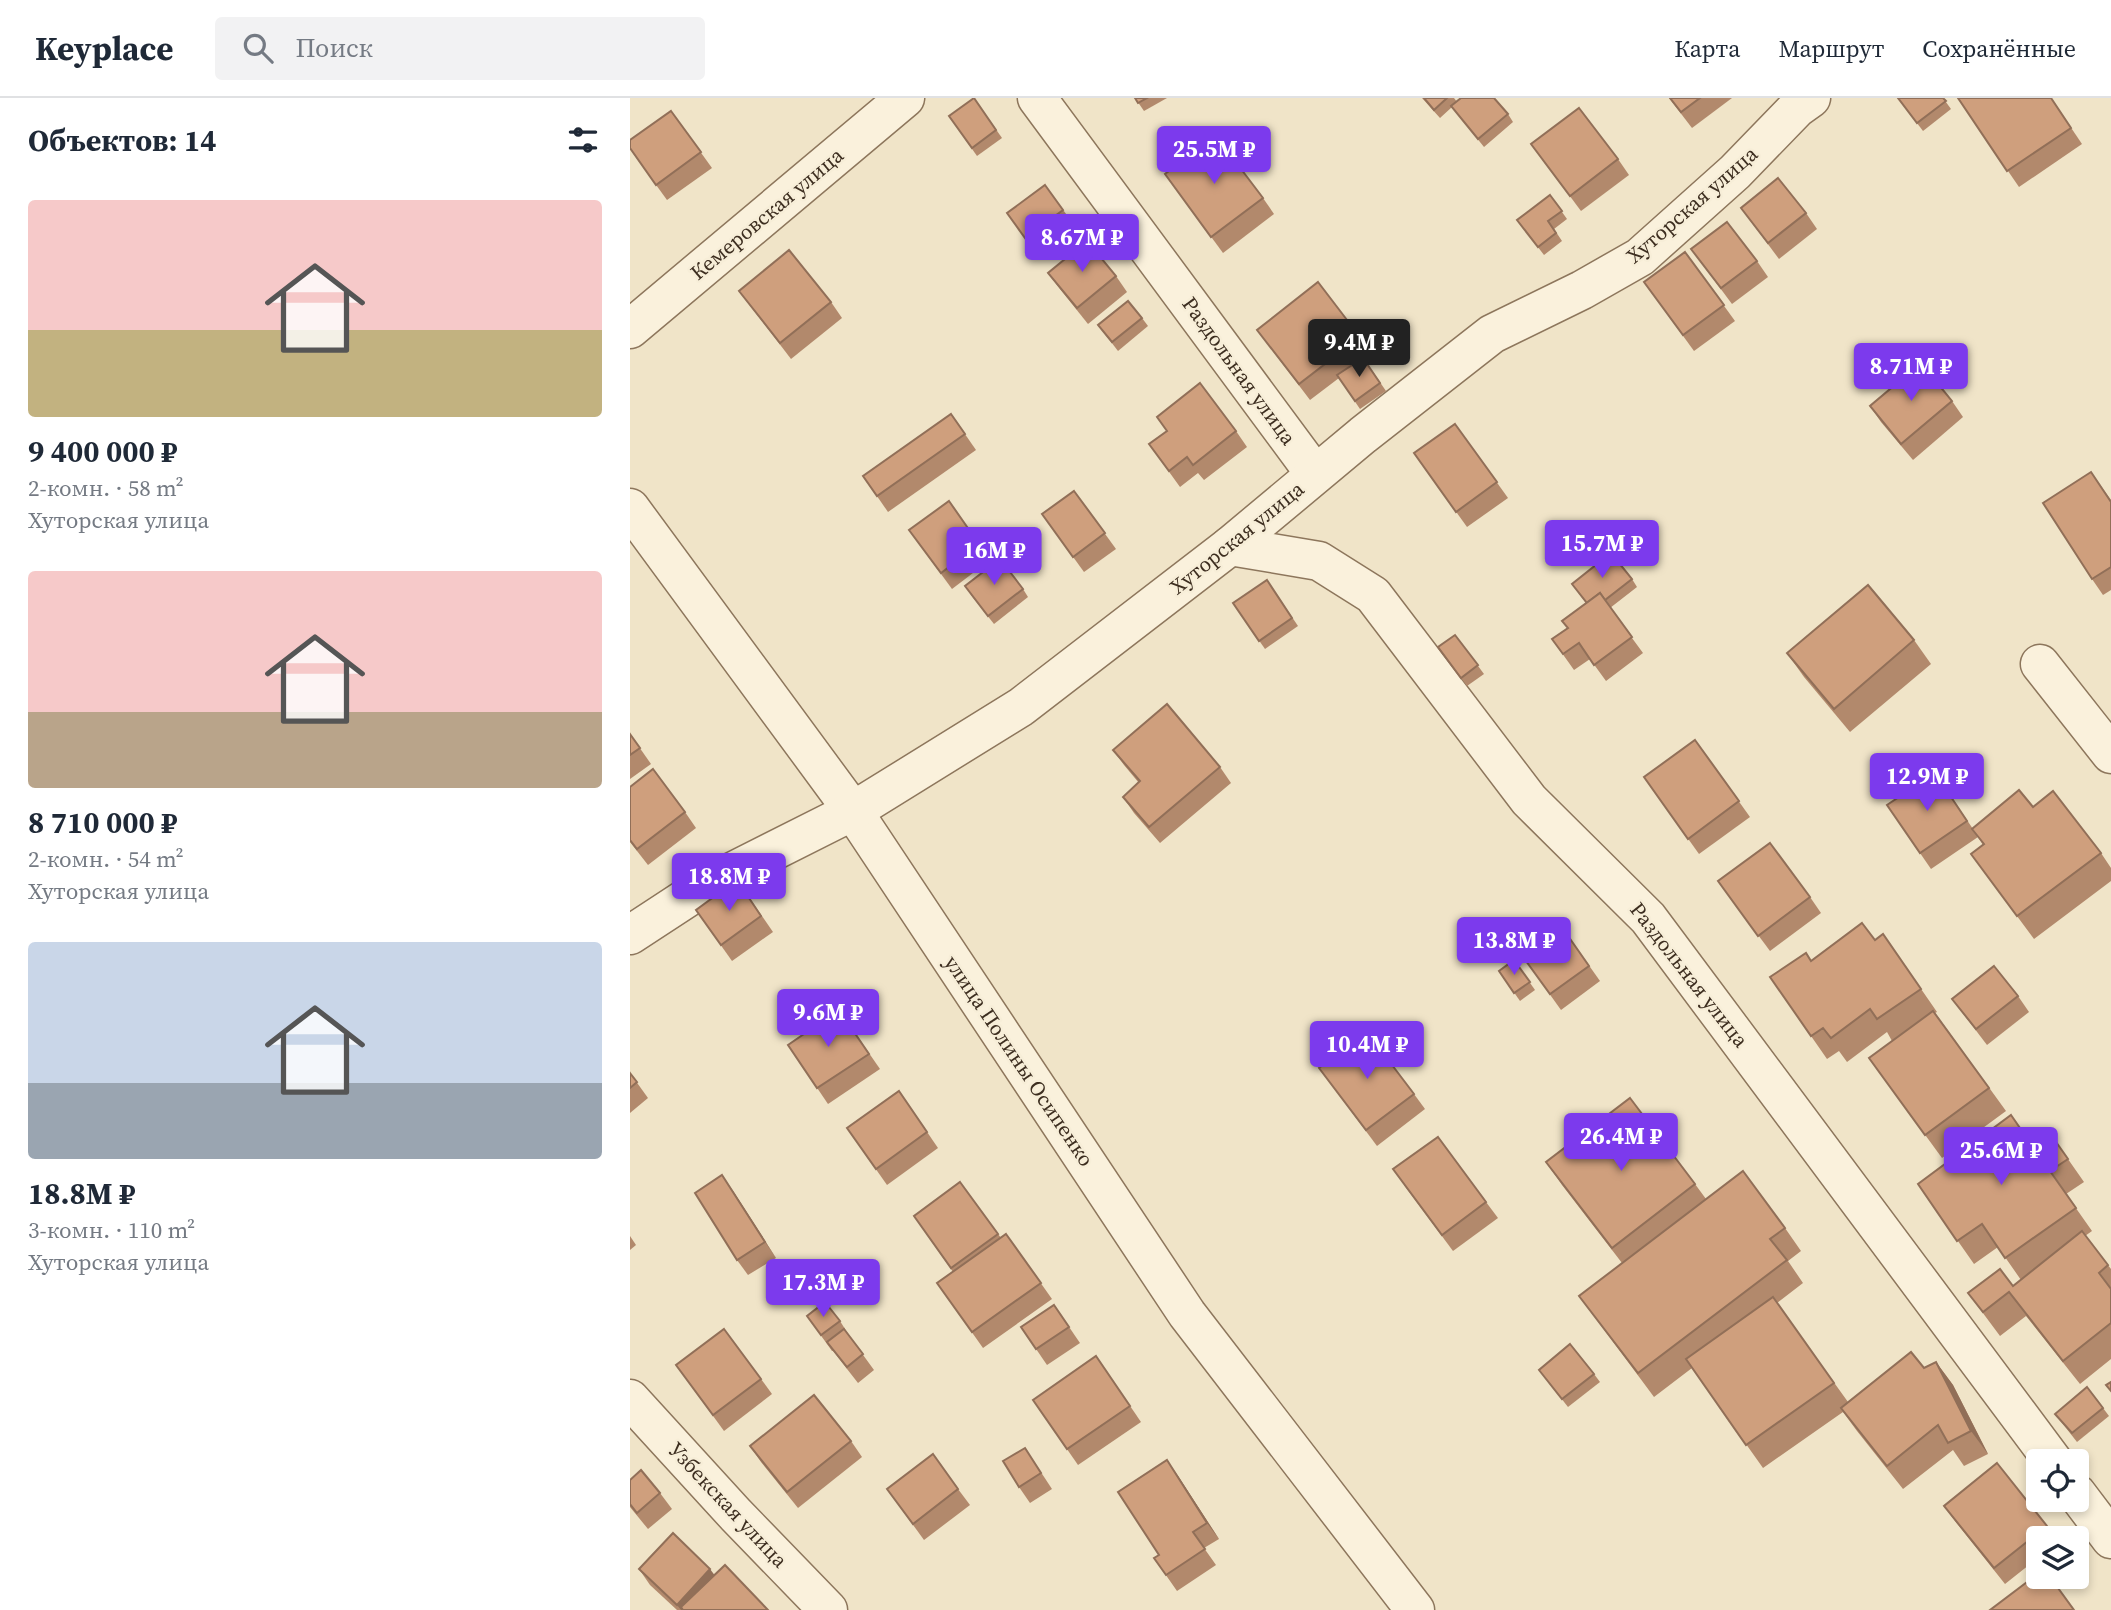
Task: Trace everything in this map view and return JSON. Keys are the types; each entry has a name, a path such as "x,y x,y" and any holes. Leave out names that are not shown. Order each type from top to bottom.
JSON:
{"street":[{"name":"Кемеровская улица","path":"630,330 905,98"},
{"name":"Раздольная улица","path":"1037,98 1315,474"},
{"name":"Хуторская улица","path":"630,935 708,884 853,811 1021,707 1230,546 1315,474 1492,334 1582,290 1640,257 1735,172 1799,101"},
{"name":"улица Полины Осипенко","path":"630,508 853,811 1187,1314 1415,1610"},
{"name":"Раздольная улица","path":"1230,546 1319,561 1373,595 1530,800 1648,918 2044,1449"},
{"path":"2040,664 2111,754"},
{"name":"Узбекская улица","path":"630,1399 828,1610"},
{"path":"2089,1510 2111,1539"}],"building":[{"path":"974,98 996,130 972,148 949,116"},
{"path":"1424,98 1447,98 1434,110"},
{"path":"1461,98 1494,98 1508,114 1478,139 1451,106"},
{"path":"1670,98 1700,98 1681,112"},
{"path":"1898,98 1943,98 1946,101 1917,123"},
{"path":"1958,98 2051,98 2071,128 2007,171"},
{"path":"1579,108 1618,159 1570,196 1531,144"},
{"path":"671,111 701,152 656,185 630,148 630,140"},
{"path":"1216,136 1263,198 1211,237 1165,174"},
{"path":"1778,178 1806,213 1768,243 1741,208"},
{"path":"1045,185 1063,210 1025,238 1007,213"},
{"path":"1550,195 1562,211 1548,221 1556,233 1538,247 1517,220"},
{"path":"1727,222 1757,261 1721,288 1691,249"},
{"path":"1087,241 1116,276 1077,308 1048,273"},
{"path":"789,250 831,302 780,343 739,291"},
{"path":"1685,252 1724,305 1683,335 1644,282"},
{"path":"1318,282 1360,337 1299,384 1257,330"},
{"path":"1128,301 1142,318 1112,342 1098,325"},
{"path":"1363,358 1380,383 1355,401 1337,375"},
{"path":"1921,363 1952,401 1901,444 1870,406"},
{"path":"1200,383 1236,431 1193,465 1187,457 1169,471 1149,444 1167,431 1157,417"},
{"path":"951,414 965,434 877,496 863,476"},
{"path":"1455,424 1497,482 1456,512 1414,453"},
{"path":"2091,472 2111,502 2111,567 2092,579 2043,503"},
{"path":"1074,491 1105,533 1073,557 1042,514"},
{"path":"949,501 979,544 941,573 909,530"},
{"path":"1611,553 1632,579 1605,600 1600,593 1587,603 1572,584"},
{"path":"1000,559 1023,589 988,616 965,586"},
{"path":"1267,580 1292,618 1259,641 1233,603"},
{"path":"1868,585 1914,640 1834,709 1787,653"},
{"path":"1600,593 1632,637 1594,665 1579,643 1563,654 1552,639 1568,628 1562,621"},
{"path":"1455,635 1478,665 1461,678 1438,647"},
{"path":"1167,704 1220,767 1149,827 1123,797 1140,781 1113,750"},
{"path":"630,734 640,748 630,755"},
{"path":"1695,740 1739,801 1688,839 1644,777"},
{"path":"653,769 685,812 637,849 630,840 630,787"},
{"path":"1935,773 1967,821 1920,853 1887,805"},
{"path":"2019,790 2033,807 2053,791 2101,853 2017,916 1971,854 1984,844 1972,829"},
{"path":"1770,843 1810,897 1758,936 1718,881"},
{"path":"737,880 761,916 721,945 696,910"},
{"path":"1862,923 1875,940 1883,934 1921,989 1877,1019 1870,1009 1831,1038 1823,1028 1811,1036 1770,977 1806,953 1811,961"},
{"path":"1566,933 1589,966 1550,994 1526,961"},
{"path":"1514,960 1530,982 1514,993 1499,971"},
{"path":"1994,966 2018,996 1976,1029 1952,999"},
{"path":"839,1010 869,1054 817,1088 788,1045"},
{"path":"1933,1011 1989,1088 1925,1135 1869,1058"},
{"path":"1367,1032 1414,1094 1366,1130 1319,1068"},
{"path":"630,1073 637,1082 630,1088"},
{"path":"899,1091 927,1132 876,1169 847,1128"},
{"path":"1630,1098 1695,1184 1612,1248 1546,1162"},
{"path":"2011,1115 2029,1141 2047,1129 2068,1159 2050,1171 2076,1208 2005,1258 1982,1224 1957,1241 1918,1184"},
{"path":"1438,1137 1486,1202 1442,1235 1393,1169"},
{"path":"1743,1171 1785,1228 1770,1239 1787,1260 1638,1373 1579,1296"},
{"path":"722,1175 765,1242 737,1260 695,1193"},
{"path":"960,1182 998,1234 951,1268 914,1216"},
{"path":"2082,1231 2108,1265 2099,1273 2111,1289 2111,1323 2063,1361 2009,1292 1983,1312 1968,1293 2000,1269 2013,1286"},
{"path":"1006,1234 1041,1283 972,1332 937,1283"},
{"path":"1773,1297 1834,1383 1746,1445 1686,1359"},
{"path":"825,1302 840,1321 821,1335 807,1316"},
{"path":"1054,1305 1069,1327 1036,1349 1021,1327"},
{"path":"724,1329 761,1379 713,1415 676,1365"},
{"path":"844,1329 863,1354 847,1367 827,1342"},
{"path":"1570,1344 1594,1374 1562,1399 1539,1370"},
{"path":"1911,1352 1924,1368 1936,1362 1971,1431 1948,1443 1938,1425 1887,1466 1841,1408"},
{"path":"1096,1356 1130,1406 1067,1449 1033,1400"},
{"path":"2087,1387 2103,1408 2072,1433 2055,1414"},
{"path":"814,1395 851,1441 787,1492 750,1446"},
{"path":"1025,1448 1041,1473 1019,1487 1003,1461"},
{"path":"933,1454 958,1489 913,1524 887,1489"},
{"path":"1167,1460 1207,1523 1193,1532 1205,1549 1166,1575 1154,1558 1159,1555 1118,1492"},
{"path":"1997,1463 2026,1500 2026,1512 2036,1512 2047,1526 2026,1526 2026,1543 1994,1568 1944,1506"},
{"path":"641,1470 660,1493 637,1513 630,1504 630,1480"},
{"path":"673,1533 710,1569 677,1605 639,1569"},
{"path":"725,1565 768,1610 683,1610 681,1607"},
{"path":"2026,1583 2026,1589 2059,1589 2074,1610 1990,1610"}]}
